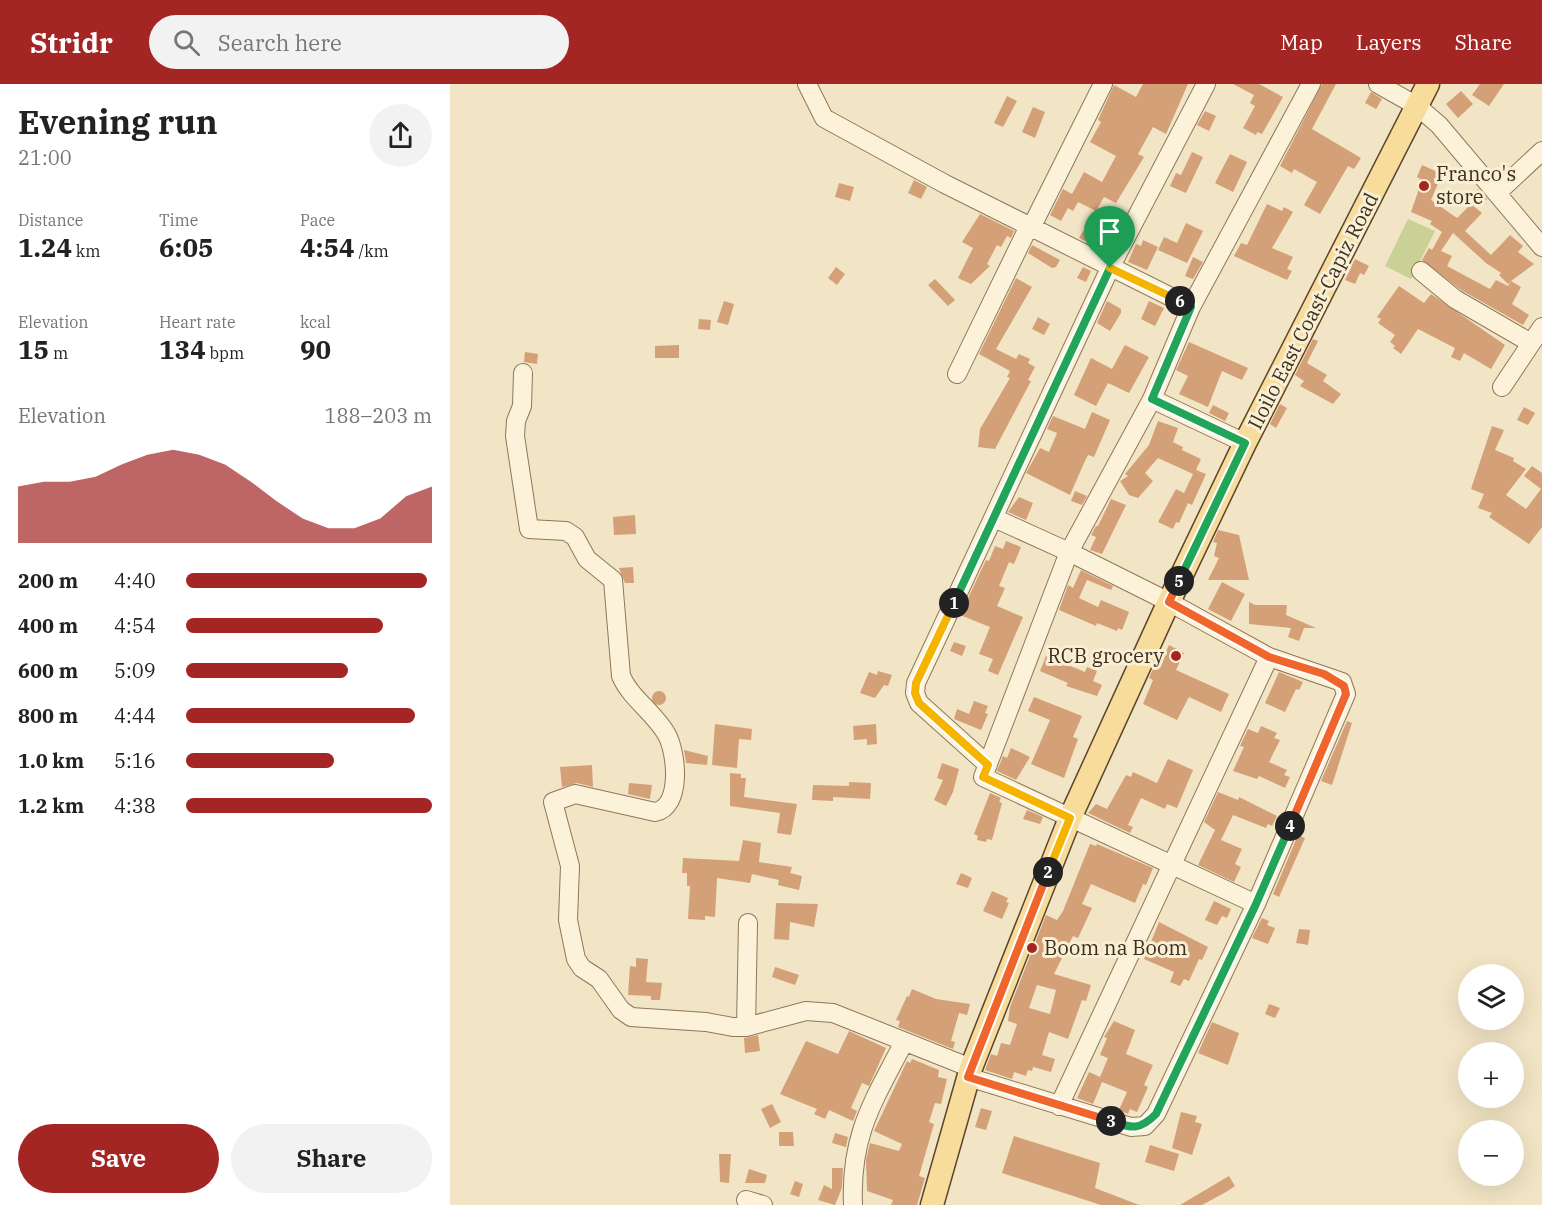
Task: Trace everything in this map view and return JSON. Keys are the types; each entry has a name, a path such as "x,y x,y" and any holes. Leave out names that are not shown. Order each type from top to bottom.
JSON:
{"main road":[{"name":"Iloilo East Coast-Capiz Road","path":"932,1205 969,1073 1070,818 1245,443 1428,84"}],"street":[{"path":"807,84 824,118 1030,227 1191,307"},
{"path":"957,374 1102,84"},
{"path":"988,765 919,703 915,693 916,683 1110,268 1206,84"},
{"path":"1256,904 983,777 1069,552 1152,399 1191,307 1311,84"},
{"path":"1378,84 1417,106 1439,125 1542,247"},
{"path":"1497,193 1542,150"},
{"path":"1421,271 1455,299 1531,343"},
{"path":"1502,387 1542,327"},
{"path":"523,374 522,406 515,428 529,530 566,531 575,537 587,559 613,580 621,676 626,687 667,735 672,751 675,781 674,796 666,808 655,812 575,794 553,802 570,866 568,920 576,959 582,968 599,979 621,1010 631,1017 746,1027 806,1011 833,1013 904,1042 969,1073 1059,1106 1131,1127 1145,1125 1156,1114 1256,904 1346,694 1342,682 1269,657 1169,602 1069,552 994,518"},
{"path":"1152,399 1245,443"},
{"path":"1059,1106 1269,657"},
{"path":"746,1027 748,923"},
{"path":"853,1205 852,1178 856,1146 868,1112 904,1042"}],"green space":[{"path":"1408,219 1435,231 1411,279 1385,266"}],"building":[{"path":"1143,84 1188,84 1166,134 1153,127 1138,154 1144,157 1116,203 1104,197 1096,211 1078,202 1073,211 1068,208 1061,221 1050,215 1063,189 1072,194 1084,172 1102,182 1116,156 1090,142 1101,122 1098,120 1114,85 1136,97"},
{"path":"1233,84 1259,84 1283,97 1262,134 1257,132 1256,135 1243,128 1255,106 1250,103 1254,95"},
{"path":"1322,84 1336,84 1312,129 1361,158 1354,169 1348,166 1320,214 1304,205 1317,182 1294,169 1292,173 1280,166"},
{"path":"1480,84 1504,84 1489,106 1472,95"},
{"path":"1461,91 1473,104 1458,118 1446,104"},
{"path":"1371,92 1382,99 1376,109 1365,103"},
{"path":"1007,96 1017,101 1003,127 994,123"},
{"path":"1033,107 1045,112 1035,138 1022,132"},
{"path":"1205,111 1216,116 1209,131 1197,125"},
{"path":"1192,152 1203,157 1186,193 1170,186 1176,173 1181,175"},
{"path":"1230,154 1247,162 1233,192 1215,183"},
{"path":"1422,165 1442,174 1431,200 1457,218 1471,204 1482,213 1465,231 1491,255 1510,235 1523,246 1518,252 1534,264 1511,281 1521,287 1512,304 1529,315 1523,325 1461,290 1422,260 1429,248 1432,250 1442,232 1430,224 1432,221 1411,212 1422,180 1417,177","holes":["1453,233 1486,263 1501,273 1499,275 1508,284 1511,281 1508,286 1496,280 1490,289 1447,266 1452,256 1441,251"]},
{"path":"914,180 927,187 921,199 908,193"},
{"path":"839,183 854,187 850,201 835,197"},
{"path":"1478,189 1487,199 1478,207 1469,197"},
{"path":"1267,204 1282,211 1284,207 1293,212 1272,248 1293,257 1287,269 1292,271 1287,280 1234,256 1241,243 1247,245"},
{"path":"980,214 1014,231 1011,238 1007,236 1001,247 997,245 987,264 990,266 971,284 958,278 973,248 962,242"},
{"path":"1186,223 1203,231 1187,263 1158,250 1164,237 1177,243"},
{"path":"1083,231 1096,239 1093,245 1079,238"},
{"path":"1143,240 1158,247 1147,270 1128,262 1136,244 1141,246"},
{"path":"1032,245 1060,260 1056,267 1052,268 1028,253"},
{"path":"1193,257 1203,262 1193,279 1185,276"},
{"path":"1355,259 1369,266 1364,275 1360,273 1355,284 1345,280"},
{"path":"836,267 845,274 837,285 828,278"},
{"path":"1083,267 1091,271 1086,282 1077,278"},
{"path":"1016,278 1032,287 996,349 1016,359 1019,354 1030,359 1028,363 1035,367 1028,380 1031,381 995,449 978,447 980,429 1010,378 1007,377 1010,371 979,354"},
{"path":"935,279 955,300 948,306 928,285"},
{"path":"1399,286 1424,303 1431,294 1505,345 1491,369 1464,353 1460,361 1451,357 1455,348 1418,329 1401,354 1393,348 1395,346 1390,342 1395,335 1378,323 1381,319 1377,317"},
{"path":"724,301 734,304 728,325 717,322"},
{"path":"1107,301 1121,309 1110,331 1097,323"},
{"path":"1149,301 1164,308 1155,326 1141,319"},
{"path":"1038,317 1050,324 1044,335 1032,329"},
{"path":"699,319 711,320 710,330 698,329"},
{"path":"1313,339 1318,341 1307,363 1327,375 1323,381 1341,394 1333,404 1300,386 1304,381 1295,375"},
{"path":"1189,342 1248,368 1242,380 1222,371 1208,407 1179,394 1188,376 1176,370"},
{"path":"679,345 679,358 655,358 655,346"},
{"path":"1125,345 1149,357 1129,393 1108,383 1096,406 1074,395 1091,358 1112,369"},
{"path":"525,352 538,354 537,364 524,362"},
{"path":"1280,404 1287,408 1276,428 1270,424"},
{"path":"1213,405 1229,413 1225,421 1209,413"},
{"path":"1524,407 1535,413 1528,425 1517,420"},
{"path":"1092,412 1110,420 1094,457 1088,455 1070,495 1026,473 1040,448 1049,452 1057,433 1047,429 1053,416 1085,429"},
{"path":"1158,421 1178,428 1173,442 1183,447 1182,450 1201,459 1196,470 1206,474 1192,505 1188,503 1179,523 1176,522 1173,529 1158,522 1176,489 1184,493 1193,474 1158,458 1145,473 1153,481 1138,498 1129,495 1120,481 1128,476 1125,474 1149,445"},
{"path":"1492,426 1504,430 1495,450 1514,458 1513,461 1526,469 1506,495 1526,509 1541,489 1524,476 1532,466 1542,473 1542,527 1529,544 1489,517 1492,513 1478,508 1484,494 1471,489"},
{"path":"1075,491 1087,496 1082,505 1071,501"},
{"path":"1019,497 1033,503 1026,520 1008,512"},
{"path":"1111,499 1126,505 1102,554 1090,550 1096,537 1091,535"},
{"path":"635,515 636,534 614,535 613,517"},
{"path":"1218,530 1239,535 1249,580 1208,580 1219,558 1214,556 1217,543 1213,542"},
{"path":"1006,541 1021,547 1014,564 1009,562 999,586 1005,588 997,606 1023,617 998,675 988,671 993,659 979,654 990,627 960,615 986,560 989,561 995,546 1003,549"},
{"path":"633,567 634,583 625,583 619,568"},
{"path":"1081,570 1113,586 1111,590 1087,580 1079,598 1098,607 1101,600 1129,612 1122,630 1118,628 1117,631 1097,623 1096,626 1059,610 1068,585 1073,588"},
{"path":"1222,582 1245,594 1231,621 1208,609"},
{"path":"1249,602 1255,605 1287,605 1286,615 1316,628 1304,628 1299,641 1288,637 1291,628 1249,624"},
{"path":"954,642 966,646 962,656 950,651"},
{"path":"1169,645 1184,653 1176,670 1229,694 1221,712 1189,697 1177,720 1143,704 1153,680 1149,678 1156,662 1160,664"},
{"path":"1046,656 1085,672 1087,667 1097,671 1093,681 1102,685 1097,696 1066,686 1068,683 1040,671"},
{"path":"878,671 892,675 888,686 884,685 875,698 860,693 869,672 877,675"},
{"path":"1279,672 1303,682 1299,690 1296,689 1285,712 1265,703"},
{"path":"659,691 664,693 666,698 664,703 659,705 654,703 652,698 654,693"},
{"path":"1034,697 1082,716 1073,737 1078,739 1064,778 1031,764 1050,720 1028,711"},
{"path":"974,701 988,706 985,713 988,714 981,730 954,719 957,709 969,714"},
{"path":"1347,721 1352,723 1332,785 1321,781"},
{"path":"715,724 752,729 751,740 739,739 737,768 712,765"},
{"path":"876,724 877,744 867,745 867,739 854,740 853,726"},
{"path":"1261,726 1277,733 1274,738 1280,740 1269,762 1287,770 1284,775 1290,777 1285,788 1259,776 1257,779 1233,771 1244,747 1240,746 1248,729 1258,733"},
{"path":"1011,748 1030,757 1016,780 997,771 1003,756 1007,758"},
{"path":"684,750 708,756 707,765 686,763"},
{"path":"1168,759 1193,770 1177,808 1167,804 1165,809 1141,798 1128,825 1133,827 1130,833 1088,813 1096,804 1107,809 1126,775 1131,777 1133,772 1157,783"},
{"path":"942,763 959,769 953,792 946,806 934,800 943,780 937,778"},
{"path":"592,765 593,787 577,783 562,787 560,767"},
{"path":"730,773 741,774 741,778 746,778 744,797 797,804 791,835 777,833 780,813 730,806"},
{"path":"849,782 871,783 870,799 833,797 833,801 812,800 813,785 849,786"},
{"path":"629,783 652,785 650,799 628,794"},
{"path":"1218,792 1238,800 1239,797 1277,816 1272,826 1268,824 1266,828 1233,815 1221,840 1242,849 1235,864 1241,867 1234,882 1198,865 1215,830 1204,822"},
{"path":"990,793 1001,798 999,802 1002,803 992,840 987,839 986,842 977,840 978,836 974,834"},
{"path":"1027,810 1043,817 1040,824 1023,819"},
{"path":"1298,835 1305,838 1279,897 1273,894"},
{"path":"743,840 761,843 759,862 792,867 790,873 802,876 799,890 778,885 779,880 752,874 750,883 717,878 715,917 705,916 705,920 688,919 690,886 687,886 687,873 682,873 683,858 739,861"},
{"path":"1090,844 1096,846 1097,844 1153,868 1135,903 1091,884 1082,904 1092,908 1078,938 1073,936 1054,974 1091,985 1086,1001 1082,1000 1068,1039 1049,1032 1042,1055 1055,1059 1051,1072 1033,1067 1032,1071 1028,1070 1026,1076 1014,1072 1012,1079 985,1070 991,1054 997,1056 1001,1043 1010,1045 1017,1024 1008,1021 1010,1007 1046,915 1057,920 1063,911","holes":["1037,985 1056,990 1050,1014 1029,1008"]},
{"path":"961,873 972,878 968,888 956,884"},
{"path":"992,891 1008,898 1006,902 1009,903 1002,919 983,911"},
{"path":"1214,901 1231,909 1227,918 1222,916 1217,925 1205,920"},
{"path":"776,903 818,904 814,927 790,922 789,940 774,939"},
{"path":"1262,918 1269,921 1267,925 1275,928 1268,944 1252,938"},
{"path":"1159,922 1208,947 1202,960 1199,959 1189,981 1184,979 1180,986 1170,982 1174,972 1144,959"},
{"path":"1299,929 1310,930 1308,945 1296,943"},
{"path":"636,958 648,959 646,982 662,983 660,1000 651,1000 651,996 628,995 630,966 636,967"},
{"path":"775,967 799,975 795,985 772,977"},
{"path":"912,989 936,999 970,1004 967,1015 959,1013 951,1041 955,1042 953,1049 898,1027 900,1021 896,1020"},
{"path":"1269,1004 1280,1008 1275,1018 1265,1014"},
{"path":"1114,1021 1135,1030 1126,1054 1153,1065 1144,1085 1148,1087 1137,1112 1130,1109 1128,1114 1119,1110 1127,1092 1102,1082 1093,1104 1077,1098 1089,1072 1100,1077 1108,1058 1100,1055 1107,1038 1104,1037"},
{"path":"1212,1022 1239,1033 1228,1065 1198,1053"},
{"path":"849,1031 886,1048 869,1086 862,1083 851,1108 857,1111 853,1121 829,1110 825,1119 814,1114 817,1109 780,1094 806,1041 838,1054"},
{"path":"758,1035 760,1051 745,1053 744,1038"},
{"path":"912,1059 939,1070 938,1077 947,1079 941,1104 935,1103 929,1122 934,1124 919,1176 925,1178 917,1205 891,1205 893,1200 867,1191 866,1160 870,1143 899,1151 902,1144 874,1131 907,1061 910,1063"},
{"path":"772,1104 781,1122 770,1128 761,1109"},
{"path":"981,1108 992,1111 986,1130 975,1127"},
{"path":"1181,1112 1197,1116 1195,1122 1202,1124 1192,1155 1172,1148"},
{"path":"779,1132 793,1132 794,1146 779,1146"},
{"path":"835,1133 848,1137 846,1147 832,1143"},
{"path":"1014,1136 1100,1163 1095,1188 1139,1205 1101,1205 1002,1173"},
{"path":"1150,1145 1179,1154 1174,1171 1145,1162"},
{"path":"719,1154 731,1154 729,1183 720,1182"},
{"path":"832,1168 843,1168 842,1188 835,1205 818,1200 824,1185 832,1189"},
{"path":"749,1169 767,1175 765,1183 745,1183"},
{"path":"1229,1176 1235,1186 1226,1192 1202,1205 1180,1205"},
{"path":"795,1181 803,1184 799,1197 790,1194"}],"place":[{"name":"Franco's store","path":"1424,186"},
{"name":"RCB grocery","path":"1176,656"},
{"name":"Boom na Boom","path":"1032,948"}],"route":[{"path":"1110,268 1191,307 1152,399 1245,443 1169,602 1269,657 1342,682 1346,694 1256,904 1156,1114 1145,1125 1131,1127 968,1077 986,1025 1070,818 983,777 988,765 942,726 919,703 915,693 916,683 1110,268"}]}
